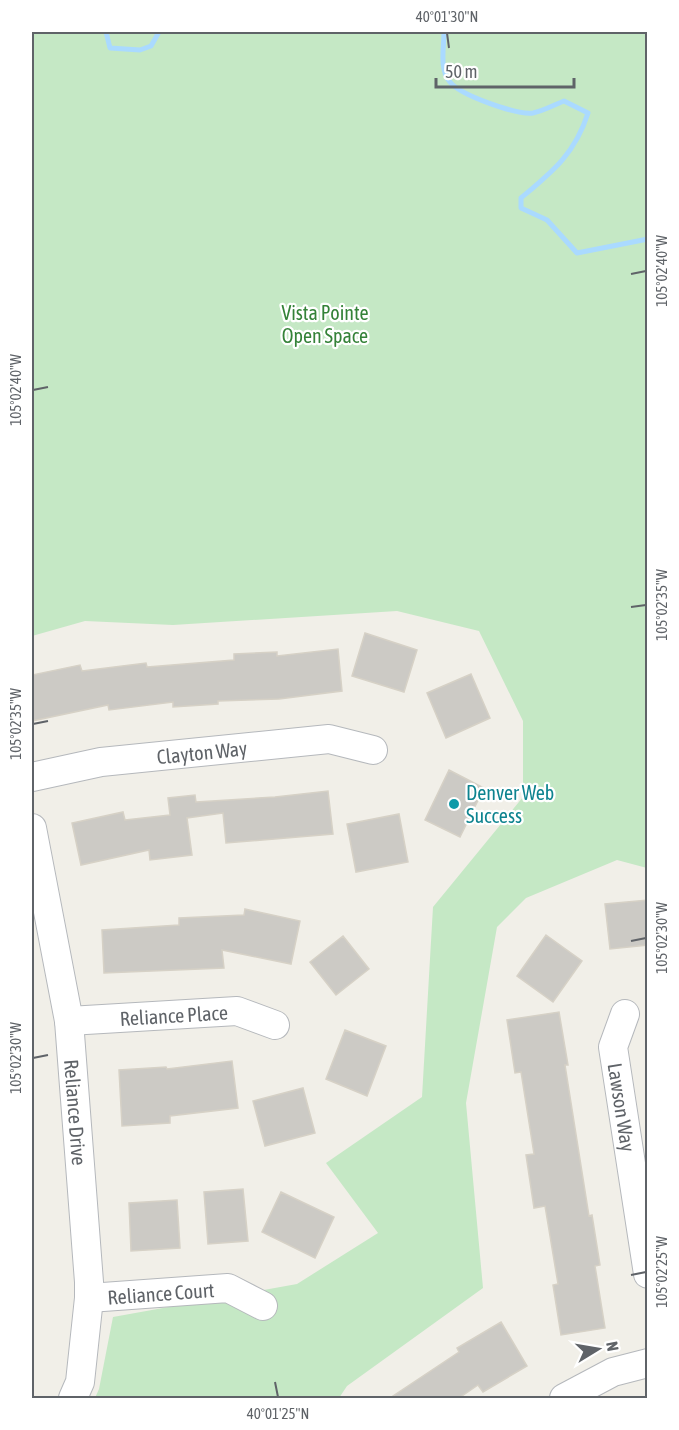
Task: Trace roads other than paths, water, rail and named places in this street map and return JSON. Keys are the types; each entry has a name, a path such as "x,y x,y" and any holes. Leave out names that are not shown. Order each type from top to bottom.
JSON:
{"street":[{"name":"Clayton Way","path":"32,777 101,762 329,739 373,750"},
{"name":"Reliance Drive","path":"32,828 69,1021 89,1298 80,1382 72,1398"},
{"name":"Reliance Place","path":"69,1021 237,1011 275,1025"},
{"name":"Lawson Way","path":"625,1014 613,1047 639,1157 648,1274"},
{"name":"Reliance Court","path":"89,1298 228,1288 263,1306"},
{"path":"564,1398 613,1372 648,1363"}],"waterway":[{"path":"106,32 110,48 140,50 151,46 159,32"},
{"path":"444,32 444,71 450,82 465,93 525,113 537,112 564,101 588,113 569,151 521,198 521,208 547,220 577,253 648,239"}],"place":[{"name":"Denver Web Success","path":"454,804"}],"park label":[{"name":"Vista Pointe Open Space","path":"325,324"}]}
